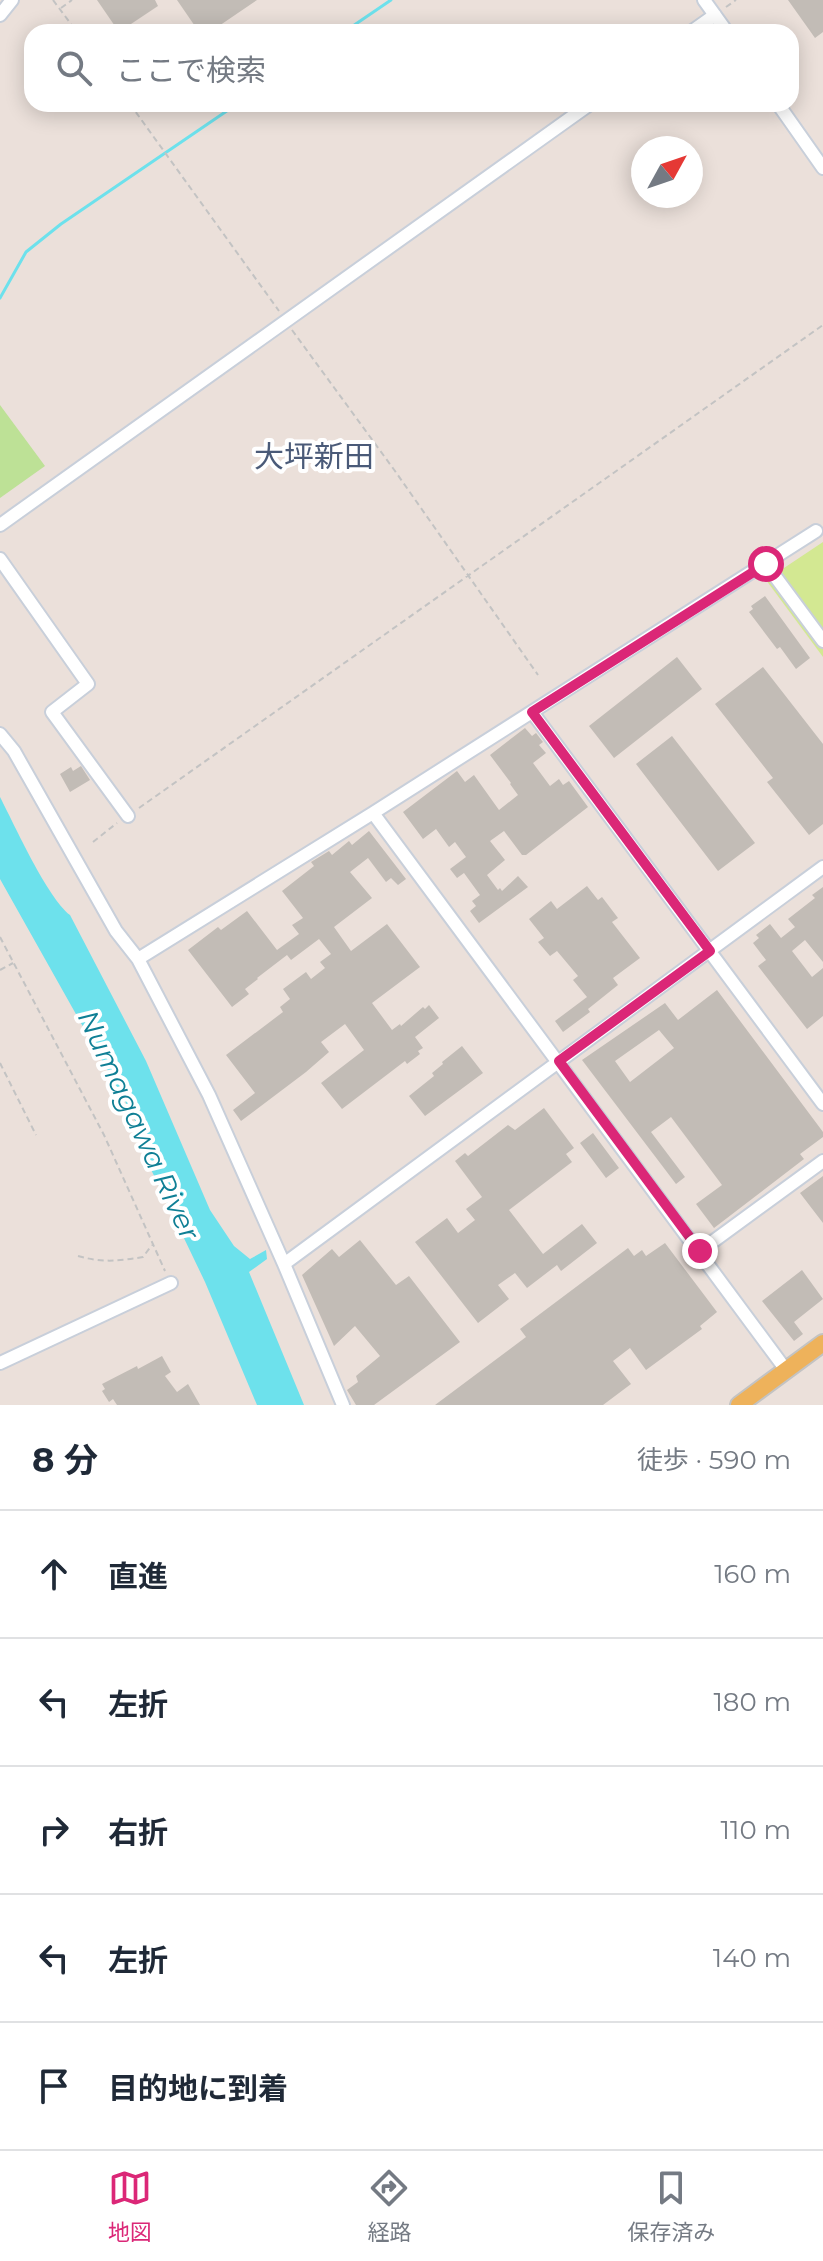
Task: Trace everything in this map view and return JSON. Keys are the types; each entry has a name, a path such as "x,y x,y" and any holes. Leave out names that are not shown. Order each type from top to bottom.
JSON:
{"main road":[{"path":"739,1405 823,1343"}],"street":[{"path":"0,15 12,0"},
{"path":"704,0 721,24"},
{"path":"702,24 715,15"},
{"path":"0,525 579,112"},
{"path":"784,112 823,168"},
{"path":"138,959 816,531"},
{"path":"0,559 88,684 52,712 128,816"},
{"path":"766,564 823,641"},
{"path":"532,712 823,1104"},
{"path":"0,734 14,751 116,931 138,959 209,1095 343,1405"},
{"path":"373,813 786,1370"},
{"path":"284,1264 823,867"},
{"path":"700,1251 823,1161"},
{"path":"0,1363 171,1283"}],"path":[{"path":"53,0 71,24"},
{"path":"60,9 72,0"},
{"path":"715,15 736,0"},
{"path":"136,112 538,675"},
{"path":"93,842 823,325"},
{"path":"0,937 104,1135 171,1283"},
{"path":"0,970 13,963"},
{"path":"0,1063 36,1135"},
{"path":"78,1256 98,1261 125,1260 143,1257 153,1244"}],"green space":[{"path":"0,405 45,466 0,498"},
{"path":"823,542 823,657 766,580"}],"water":[{"name":"Numagawa River","path":"0,797 51,893 70,915 146,1061 210,1210 234,1246 250,1259 266,1250 267,1259 249,1272 304,1405 257,1405 205,1282 146,1159 148,1149 131,1112 0,879"}],"building":[{"path":"97,0 155,0 158,6 131,24 114,24"},
{"path":"177,0 257,0 222,24 194,24"},
{"path":"788,0 823,0 823,32 815,38"},
{"path":"765,596 810,658 796,669 749,612 753,609 751,606"},
{"path":"677,657 702,689 614,758 589,726"},
{"path":"763,667 823,744 823,824 809,835 767,782 773,778 715,704"},
{"path":"525,728 532,736 536,733 543,742 539,745 546,753 533,763 550,786 559,779 563,785 569,781 588,807 526,855 522,855 504,831 490,841 505,860 487,875 498,890 500,888 502,891 518,876 528,887 479,923 470,911 476,906 472,901 480,895 464,873 457,878 450,869 466,857 455,842 449,847 436,829 423,839 403,812 457,771 465,782 474,775 499,810 518,795 490,755"},
{"path":"672,736 755,843 718,871 636,764"},
{"path":"81,766 90,780 70,792 60,774 71,767 73,771"},
{"path":"369,831 406,879 398,885 391,878 386,882 368,858 350,872 372,898 334,927 351,951 387,924 420,967 372,1003 392,1030 429,1005 439,1018 415,1037 423,1048 418,1051 420,1054 407,1064 405,1061 342,1109 321,1083 364,1050 345,1024 321,1042 329,1052 241,1121 233,1110 255,1093 226,1055 283,1012 280,1007 290,999 283,989 306,972 311,979 325,968 320,962 331,954 319,939 291,960 287,955 245,989 249,994 232,1007 188,950 218,927 221,930 247,911 277,950 299,934 292,925 303,918 282,891 314,866 311,862 329,851 332,855 349,841 352,845"},
{"path":"587,886 598,900 602,897 618,918 612,922 640,958 613,978 618,985 588,1009 590,1012 563,1032 555,1021 587,997 573,980 578,976 557,951 550,956 538,942 544,938 529,919 551,901 557,909"},
{"path":"823,887 823,962 805,940 792,951 812,977 823,968 823,1016 807,1029 758,966 766,960 753,943 759,938 756,935 770,924 781,938 795,927 788,919 815,898 812,895"},
{"path":"717,990 823,1132 823,1137 800,1154 804,1159 714,1228 696,1204 722,1185 671,1117 651,1132 685,1177 676,1184 582,1060 665,1003 678,1020","holes":["659,1030 674,1048 630,1082 615,1061"]},
{"path":"462,1046 483,1073 425,1116 409,1096 434,1076 432,1073 442,1062"},
{"path":"544,1108 574,1148 566,1154 572,1162 509,1210 543,1254 582,1224 597,1243 561,1271 557,1265 527,1288 515,1273 498,1285 509,1299 478,1323 415,1242 447,1218 458,1233 475,1220 466,1209 482,1197 455,1161 465,1153 468,1156 508,1125 515,1130"},
{"path":"593,1133 619,1168 606,1178 580,1143"},
{"path":"823,1176 823,1223 800,1193"},
{"path":"360,1240 396,1285 409,1276 460,1342 374,1405 356,1405 347,1390 358,1382 356,1376 380,1356 355,1326 334,1346 302,1275 332,1249 339,1257"},
{"path":"665,1243 717,1312 700,1326 702,1329 646,1370 630,1348 613,1361 631,1384 603,1405 435,1405 526,1337 520,1329 628,1248 634,1256 642,1250 646,1256"},
{"path":"802,1270 823,1299 794,1322 803,1334 794,1341 762,1301"},
{"path":"162,1356 171,1372 165,1376 177,1392 188,1384 200,1405 117,1405 113,1399 109,1402 102,1391 105,1389 102,1384"}],"waterway":[{"path":"356,24 391,0"},
{"path":"0,298 26,252 61,224 225,112"}],"district":[{"name":"大坪新田","path":"314,457"}],"route":[{"path":"700,1251 559,1061 710,951 532,712 766,564"}]}
